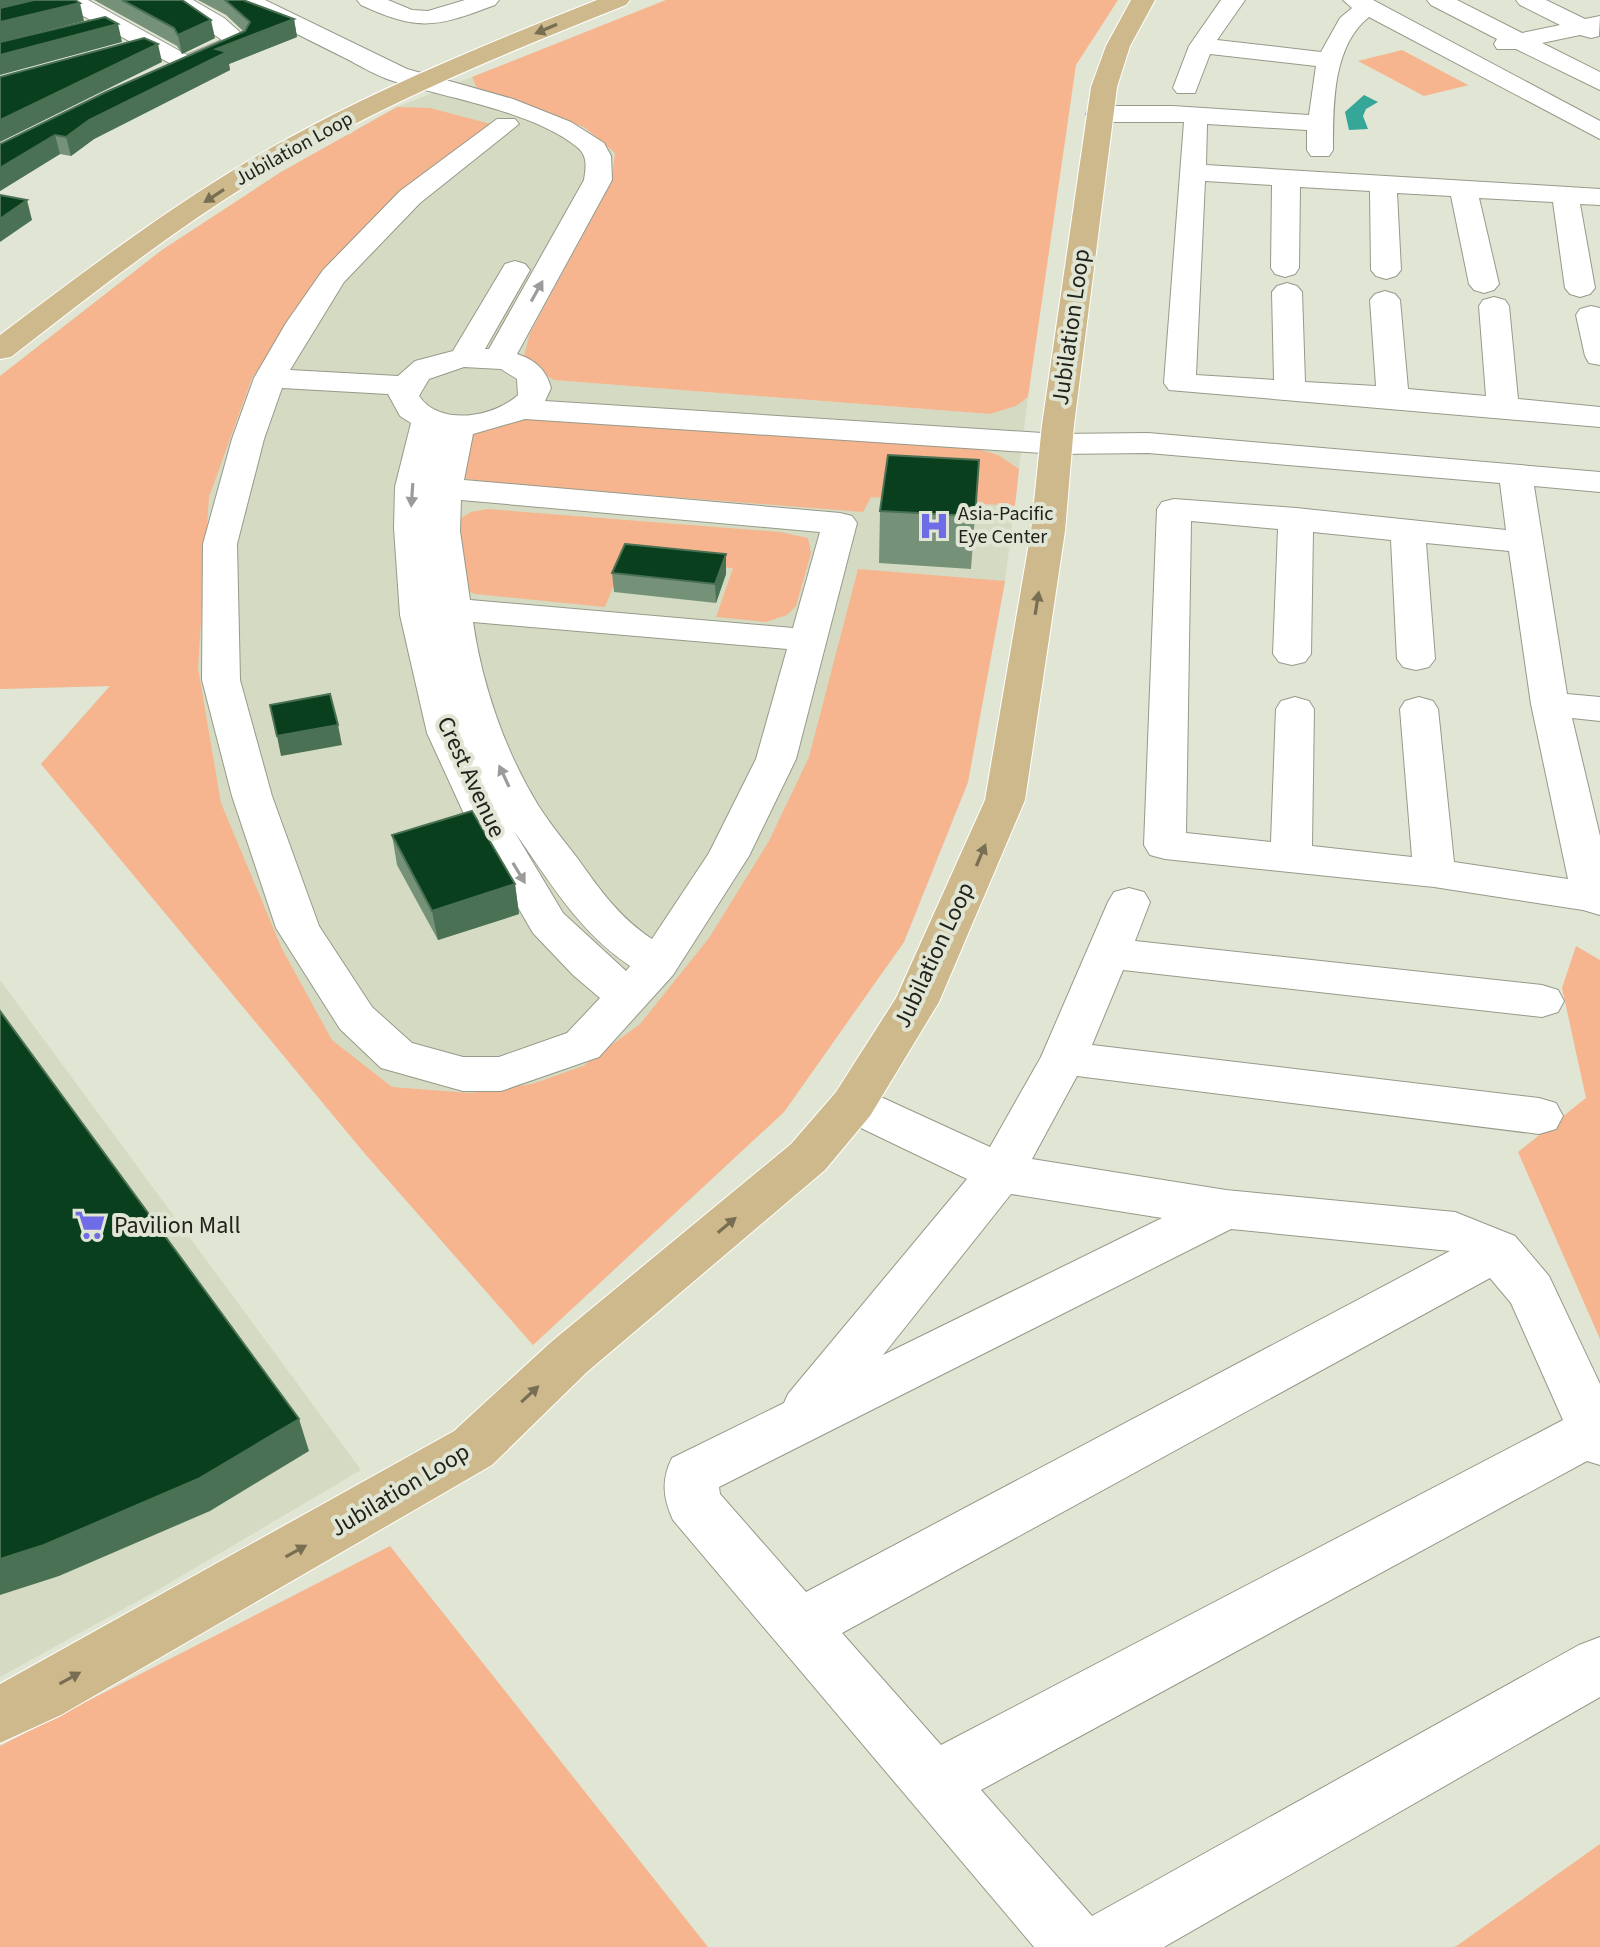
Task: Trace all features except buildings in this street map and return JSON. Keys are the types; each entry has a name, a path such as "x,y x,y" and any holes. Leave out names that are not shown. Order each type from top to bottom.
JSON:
{"main road":[{"name":"Jubilation Loop","path":"0,350 113,264 284,152 411,81 618,0"},
{"name":"Jubilation Loop","path":"0,1714 40,1695 473,1448 569,1357 808,1157 853,1104 917,1002 1005,800 1048,531 1057,434 1101,100 1118,46 1143,0"}],"street":[{"path":"43,7 72,0 186,65"},
{"path":"158,77 238,41 216,23 176,0"},
{"path":"247,0 411,81 506,124 545,136 563,151 570,163"},
{"path":"369,0 409,19 421,20 433,19 487,0"},
{"path":"1233,0 1201,46 1183,108 1192,172 1180,383 1393,397 1600,417"},
{"path":"1439,0 1600,82"},
{"path":"1528,0 1594,28"},
{"path":"1320,180 1319,118 1331,60 1346,24 1361,3 1600,131"},
{"path":"85,30 113,24"},
{"path":"1457,55 1594,28"},
{"path":"121,53 151,45"},
{"path":"1201,46 1331,60"},
{"path":"411,81 555,122 595,148 599,162 598,180 499,359"},
{"path":"1101,100 1319,118"},
{"path":"445,488 840,523 776,759 728,856 658,964 583,1045 501,1074 463,1074 397,1056 356,1018 298,928 252,796 221,680 220,544 248,439 270,378 301,323 333,276 410,197 506,124"},
{"path":"1192,172 1600,197"},
{"path":"1286,178 1290,392"},
{"path":"1383,185 1393,397"},
{"path":"1463,189 1489,295 1503,409"},
{"path":"1565,194 1600,356"},
{"path":"464,358 527,249"},
{"path":"464,358 499,359 527,371 534,380 528,399 503,417 444,421 407,405 403,396 405,386 426,368 464,358"},
{"path":"270,378 405,386"},
{"path":"528,399 1057,434 1600,482"},
{"name":"Crest Avenue","path":"444,421 445,488 436,613 446,733 485,816 548,923 588,964 628,997"},
{"name":"Crest Avenue","path":"444,421 412,487 411,528 436,613 459,655 481,727 519,808 592,910 616,936 658,964"},
{"path":"1515,474 1550,704 1596,899 1434,873 1165,845 1174,509 1296,518 1525,542"},
{"path":"1292,654 1296,518"},
{"path":"1408,531 1416,659"},
{"path":"436,613 809,640"},
{"path":"1550,704 1600,709"},
{"path":"1291,858 1295,709"},
{"path":"1419,709 1434,873"},
{"path":"799,1421 1000,1173 1064,1058 1129,902"},
{"path":"1107,953 1542,1001"},
{"path":"1064,1058 1539,1116"},
{"path":"853,1104 1000,1173 1226,1209 1455,1232 1497,1250 1531,1291 1597,1436 934,1782"},
{"path":"1076,1947 693,1503 691,1475 1226,1209"},
{"path":"799,1626 1497,1250"},
{"path":"1101,1947 1600,1665"}],"shaded area":[{"path":"666,0 1118,0 1076,65 1028,397 1016,406 990,414 554,380 531,367 524,356 530,333 611,183 615,153 584,127 478,91 472,77"},
{"path":"1402,50 1469,85 1424,96 1358,61"},
{"path":"472,77 478,91 584,127 615,152 611,183 530,333 555,380 990,414 1015,406 1028,397 1005,581 968,782 904,942 784,1112 533,1345 41,764 110,686 0,689 0,376 162,250 281,172 397,107"},
{"path":"397,107 430,108 491,124 319,276 252,378 209,497 198,668 221,803 282,949 332,1040 392,1087 470,1093 532,1084 583,1066 640,1024 709,938 769,841 809,757 858,569 1005,581 968,782 904,942 784,1112 533,1345 366,1155 41,764 110,686 0,689 0,376 162,250 281,172"},
{"path":"526,413 964,445 998,455 1019,469 1015,506 871,497 863,512 482,482 464,478 473,432"},
{"path":"487,509 780,532 808,538 811,553 796,606 787,615 766,622 716,617 733,568 624,560 605,607 475,594 457,587 458,520 471,512"},
{"path":"1576,946 1600,960 1600,1339 1518,1152 1586,1098 1562,988"},
{"name":"Pavilion Mall","path":"0,980 361,1470 156,1591 0,1677"},
{"path":"390,1546 708,1947 0,1947 0,1746"},
{"path":"1600,1844 1600,1947 1454,1947 1458,1945"}],"water":[{"path":"1364,95 1378,102 1366,109 1363,116 1368,129 1349,130 1345,112"}],"place":[{"name":"Asia-Pacific Eye Center","path":"934,526"},
{"name":"Pavilion Mall","path":"90,1225"}]}
